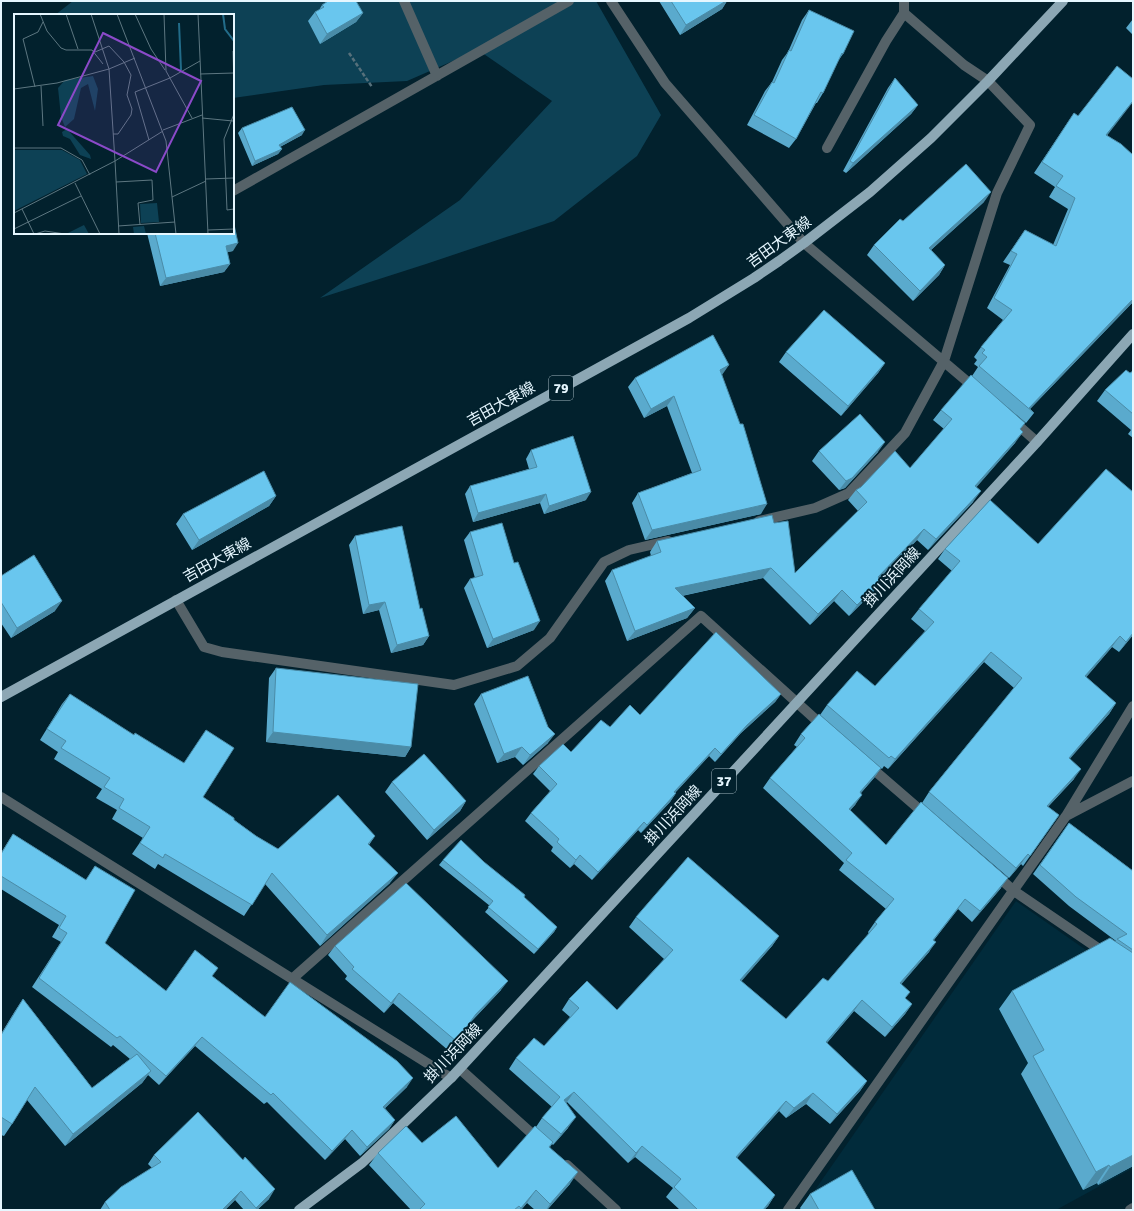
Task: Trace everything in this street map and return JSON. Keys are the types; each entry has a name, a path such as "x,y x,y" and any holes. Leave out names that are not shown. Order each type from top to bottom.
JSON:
{"main road":[{"name":"吉田大東線","path":"1,697 689,318 754,278 804,244 870,192 931,138 988,81 1063,1"},
{"name":"掛川浜岡線","path":"299,1210 362,1163 460,1069 1037,442 1133,334"}],"street":[{"path":"404,1 437,76"},
{"path":"234,190 569,1"},
{"path":"611,1 665,83 804,244 985,397"},
{"path":"827,148 886,41 904,13 904,1"},
{"path":"753,522 815,508 850,493 905,433 944,361 997,193 1030,125 988,81 964,65 904,13"},
{"path":"1002,412 1037,442"},
{"path":"176,600 204,647 222,652 454,685 517,666 550,638 604,562 628,550 675,539"},
{"path":"292,979 701,616 831,734"},
{"path":"788,1210 1066,816 1133,706"},
{"path":"861,759 932,820"},
{"path":"1066,816 1133,781"},
{"path":"1,797 451,1078"},
{"path":"985,865 1014,891 1113,959"},
{"path":"460,1069 547,1147"},
{"path":"558,1158 616,1210"}],"path":[{"path":"349,52 384,106"}],"shaded area":[{"path":"73,1 596,1 661,115 637,156 554,221 320,298 460,200 552,101 478,50 407,81 324,85 234,98 234,14 56,14"},
{"path":"1016,901 1133,983 1133,1168 1056,1210 801,1210"}],"building":[{"path":"328,1 356,1 363,13 327,34 315,12 324,7 322,5"},
{"path":"671,1 726,1 686,25"},
{"path":"809,10 854,31 823,93 821,92 796,139 754,115 772,82 774,83 789,50 791,51"},
{"path":"1117,66 1133,79 1133,101 1106,135 1121,144 1133,155 1133,299 1029,408 1034,413 979,366 987,357 982,353 985,350 981,347 1012,310 994,298 1017,254 1011,251 1025,230 1056,246 1075,198 1056,186 1063,176 1042,162 1074,113 1078,116"},
{"path":"895,78 918,105 853,163 850,161"},
{"path":"292,107 305,130 279,145 282,149 255,161 242,128"},
{"path":"966,164 991,192 929,248 945,265 920,291 874,245 900,219 903,221"},
{"path":"234,225 238,243 226,246 230,264 166,278 155,234 234,234"},
{"path":"824,310 885,363 848,406 786,352"},
{"path":"713,335 729,365 720,370 740,424 743,424 767,504 652,530 638,493 701,470 674,396 651,409 635,378"},
{"path":"1126,370 1130,373 1133,371 1133,414 1105,390"},
{"path":"971,375 1025,423 1020,429 1023,432 975,486 981,491 936,539 924,529 878,577 881,581 857,605 842,590 818,614 771,568 675,588 695,608 635,631 612,570 661,552 657,541 772,515 774,523 788,521 795,573 867,502 856,490 861,487 895,451 910,468 952,419 941,410"},
{"path":"860,414 885,442 852,478 846,481 819,451"},
{"path":"573,436 591,492 549,506 546,494 478,513 470,486 537,467 531,450"},
{"path":"1106,469 1133,492 1133,633 1126,642 1120,636 1085,676 1116,703 1069,758 1081,769 1047,806 1059,815 1030,856 1028,854 1016,868 929,792 1022,678 991,652 895,759 891,756 889,758 827,705 857,671 875,686 934,622 919,609 960,561 945,549 990,500 1038,544"},
{"path":"264,471 276,496 199,540 183,514"},
{"path":"502,523 514,563 518,562 540,621 493,639 470,579 483,575 470,532"},
{"path":"402,526 420,609 422,608 429,636 397,645 385,602 369,605 355,536"},
{"path":"34,555 62,601 17,628 1,602 1,576"},
{"path":"716,632 781,694 747,725 721,754 715,748 674,792 676,793 647,825 644,822 598,872 580,855 576,860 557,842 559,839 531,813 557,784 539,766 563,744 571,752 601,720 610,727 630,705 640,715"},
{"path":"276,668 418,684 411,747 273,732"},
{"path":"528,676 548,727 555,734 530,755 522,747 504,754 481,694"},
{"path":"70,694 134,735 135,733 184,763 206,730 234,748 203,797 234,818 234,820 256,836 278,849 338,795 375,836 368,844 398,873 327,935 272,873 252,905 165,854 163,858 140,843 150,827 119,808 124,799 104,787 110,778 61,748 66,741 47,729"},
{"path":"819,714 881,768 860,792 862,795 849,809 886,845 921,802 1008,878 980,911 965,899 933,940 936,942 900,983 910,992 905,998 912,1004 892,1027 862,1000 826,1042 867,1081 837,1114 813,1093 794,1108 786,1101 736,1157 775,1195 763,1210 698,1210 674,1187 681,1179 642,1146 636,1153 574,1092 564,1100 576,1117 561,1134 542,1118 560,1097 516,1058 534,1038 544,1046 579,1008 569,999 587,981 617,1010 673,950 636,917 688,857 779,936 740,980 786,1019 823,978 828,981 877,924 875,922 894,899 846,860 852,853 770,778 805,738 801,734"},
{"path":"424,754 466,801 434,830 392,782"},
{"path":"1069,823 1133,871 1133,950 1117,939 1127,934 1076,897 1040,865"},
{"path":"13,834 86,880 95,866 135,890 105,943 166,991 195,950 218,968 212,976 265,1017 290,982 397,1061 413,1078 383,1107 395,1120 367,1147 352,1130 332,1151 273,1093 271,1095 202,1037 166,1076 120,1036 117,1038 39,978 67,933 59,928 66,916 1,876 1,854"},
{"path":"461,840 484,862 525,895 524,897 557,927 538,949 488,907 493,901 443,860"},
{"path":"406,883 508,981 476,1014 456,1041 399,993 391,1003 352,969 354,967 335,946"},
{"path":"1110,938 1133,953 1133,1155 1110,1167 1109,1165 1096,1172 1033,1056 1044,1050 1012,991"},
{"path":"23,999 92,1088 137,1054 151,1071 73,1134 35,1087 12,1124 1,1117 1,1035"},
{"path":"198,1112 243,1160 245,1157 275,1189 256,1208 241,1191 222,1210 110,1210 105,1202 121,1187 161,1162 154,1155"},
{"path":"456,1116 498,1168 535,1126 553,1142 549,1147 578,1172 550,1204 536,1190 521,1208 519,1206 514,1210 419,1210 425,1204 378,1153 406,1126 422,1143"},
{"path":"852,1170 875,1210 819,1210 810,1194"}]}
